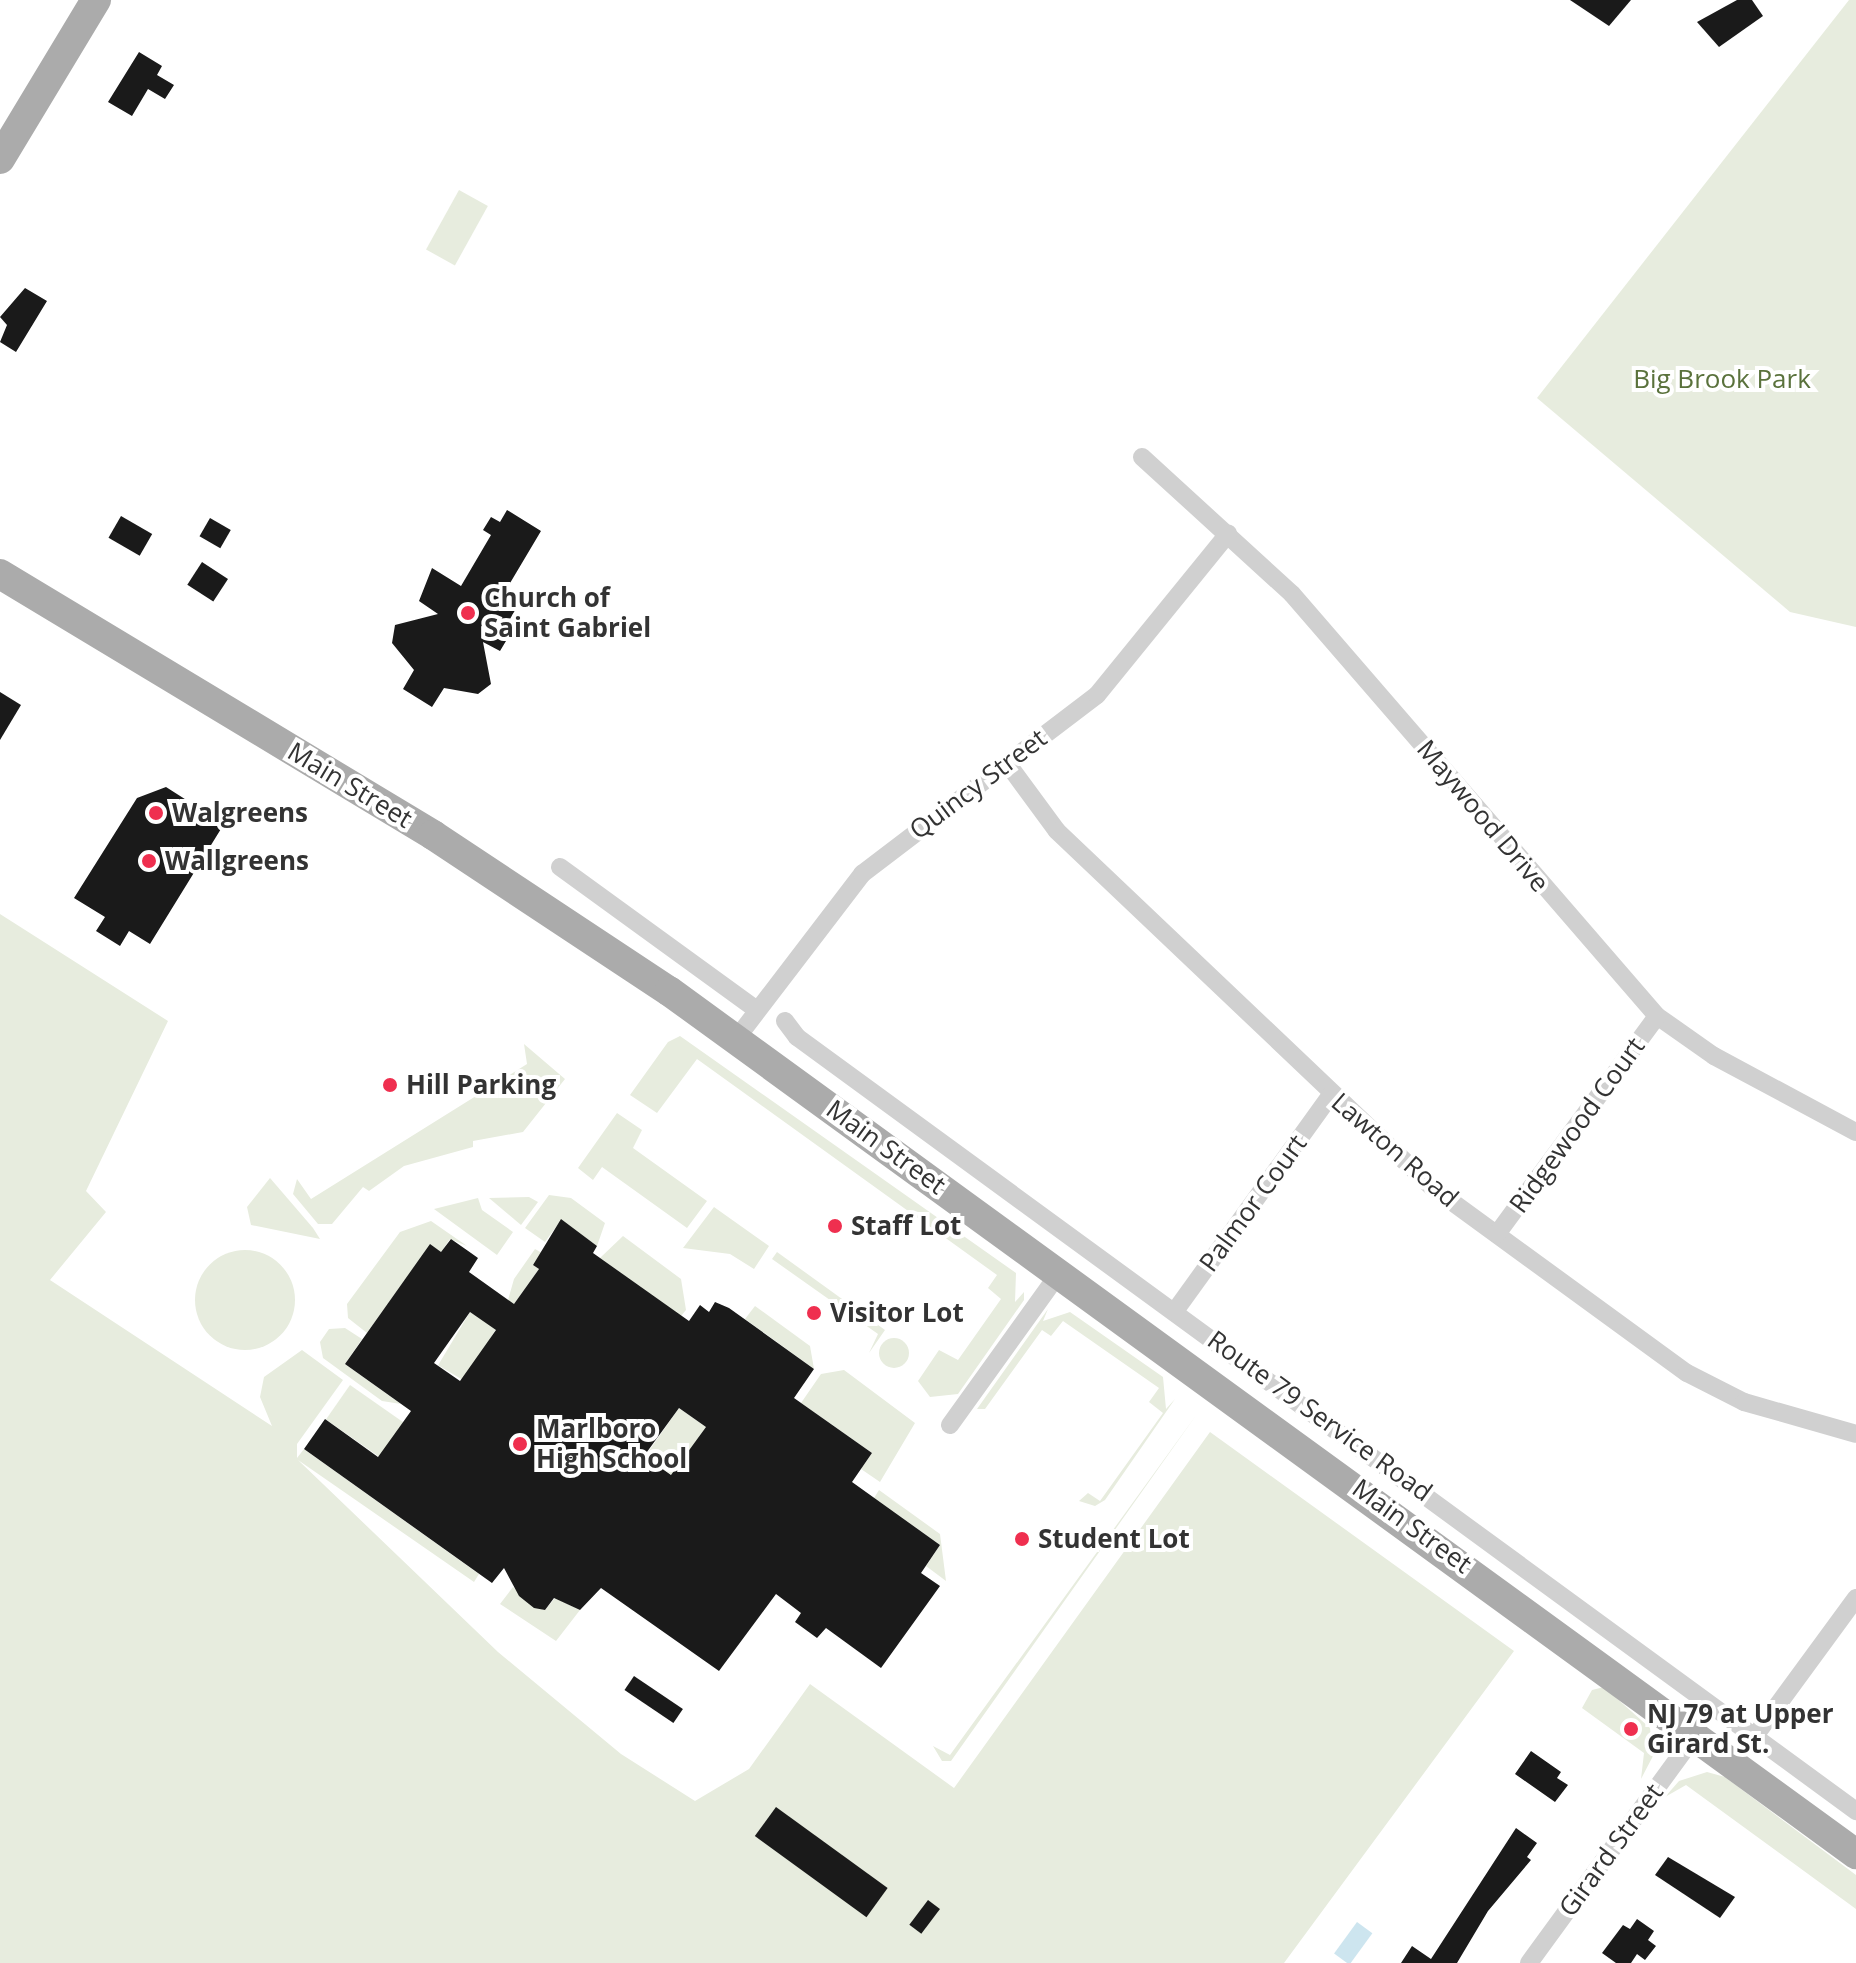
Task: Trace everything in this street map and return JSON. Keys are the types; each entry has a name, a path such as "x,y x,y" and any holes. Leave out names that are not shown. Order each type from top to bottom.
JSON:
{"main road":[{"path":"0,159 96,0"},
{"name":"Main Street","path":"0,574 509,883 736,1039 1568,1640 1693,1738 1856,1854"}],"street":[{"name":"Maywood Drive","path":"1142,457 1292,594 1657,1016 1714,1056 1856,1132"},
{"name":"Quincy Street","path":"736,1039 862,874 1119,674 1228,534"},
{"name":"Lawton Road","path":"1007,763 1057,831 1403,1164 1687,1373 1744,1402 1856,1434"},
{"path":"560,867 757,1010"},
{"name":"Ridgewood Court","path":"1497,1234 1657,1016"},
{"name":"Route 79 Service Road","path":"785,1021 797,1037 1856,1811"},
{"name":"Palmor Court","path":"1175,1311 1331,1095"},
{"path":"950,1425 1060,1272"},
{"path":"1755,1736 1856,1598"},
{"name":"Girard Street","path":"1529,1963 1693,1738"}],"green space":[{"name":"Big Brook Park","path":"1849,0 1856,0 1856,627 1790,612 1537,398"},
{"path":"459,190 488,206 455,265 426,249"},
{"path":"0,914 168,1021 86,1191 106,1212 50,1280 272,1426 260,1397 264,1377 302,1350 343,1380 297,1444 297,1458 304,1449 479,1574 474,1582 298,1460 498,1652 621,1754 695,1801 749,1769 810,1684 954,1788 1210,1432 1514,1651 1284,1963 0,1963"},
{"path":"680,1036 1016,1273 1015,1302 1024,1292 1024,1300 958,1394 930,1397 918,1381 939,1350 958,1360 1001,1299 988,1288 997,1275 697,1059 657,1113 630,1095 668,1042"},
{"path":"524,1044 565,1079 523,1132 473,1141 473,1147 404,1166 369,1191 363,1187 332,1224 318,1224 293,1194 297,1179 311,1199 527,1064"},
{"path":"617,1113 642,1130 633,1148 707,1201 687,1228 602,1167 593,1180 578,1168"},
{"path":"270,1178 320,1239 251,1225 247,1207"},
{"path":"549,1195 571,1198 605,1223 597,1246 561,1220 545,1242 525,1228"},
{"path":"529,1197 538,1202 521,1225 489,1198"},
{"path":"478,1198 482,1210 513,1232 497,1255 434,1209"},
{"path":"714,1207 769,1246 754,1269 730,1254 683,1248"},
{"path":"431,1221 467,1246 450,1239 441,1252 430,1245 367,1333 348,1318 347,1304 400,1232"},
{"path":"623,1236 681,1279 686,1310 681,1316 600,1258"},
{"path":"535,1249 542,1253 533,1265 539,1269 502,1321 514,1279"},
{"path":"245,1250 273,1258 287,1272 295,1300 287,1328 273,1342 245,1350 217,1342 203,1328 195,1300 203,1272 217,1258"},
{"path":"777,1252 885,1330 869,1353 878,1334 772,1259"},
{"path":"755,1306 810,1346 814,1369 745,1319"},
{"path":"1048,1309 1043,1321 1070,1312 1163,1377 1166,1409 1175,1399 1105,1500 1095,1506 1079,1501 1088,1493 1100,1501 1163,1413 1149,1402 1159,1388 1063,1321 1051,1336 1042,1330 985,1409 977,1409"},
{"path":"470,1312 497,1328 465,1381 438,1365"},
{"path":"345,1328 362,1339 345,1364 401,1404 382,1401 323,1358 320,1342 329,1329"},
{"path":"894,1338 900,1339 908,1347 908,1359 900,1367 894,1368 888,1367 880,1359 879,1353 880,1347 888,1339"},
{"path":"844,1370 915,1423 880,1482 861,1469 872,1453 801,1403 821,1374"},
{"path":"350,1385 403,1422 379,1457 326,1419"},
{"path":"679,1408 706,1427 672,1475 645,1456"},
{"path":"1197,1414 951,1761 942,1761 933,1746 950,1755"},
{"path":"879,1490 940,1534 946,1581 926,1566 940,1545 874,1498"},
{"path":"513,1587 534,1607 545,1610 555,1598 580,1610 556,1641 500,1604"},
{"path":"1604,1687 1650,1728 1653,1756 1641,1779 1644,1753 1582,1708 1592,1690"},
{"path":"1707,1772 1725,1777 1856,1875 1856,1909 1686,1785 1665,1797 1679,1781"}],"water":[{"path":"1357,1922 1372,1933 1351,1963 1334,1954"}],"building":[{"path":"1570,0 1631,0 1609,26"},
{"path":"1737,0 1752,0 1763,16 1719,47 1697,22"},
{"path":"139,52 162,66 157,75 174,85 165,99 148,89 132,116 108,102"},
{"path":"25,288 47,301 16,352 0,342 7,325 0,317"},
{"name":"Church of Saint Gabriel","path":"507,510 541,531 503,595 518,605 502,633 509,636 500,651 483,642 491,684 478,694 444,688 432,707 403,689 414,670 392,643 395,625 438,614 419,601 432,568 461,586 491,535 483,530 491,517 500,522"},
{"path":"121,516 152,534 140,556 108,538"},
{"path":"210,518 231,530 220,548 200,536"},
{"path":"202,562 228,579 213,602 187,585"},
{"path":"0,692 21,705 0,740"},
{"name":"Wallgreens","path":"166,787 224,824 150,944 129,931 120,946 96,931 105,917 74,898 137,798"},
{"name":"Marlboro High School","path":"561,1219 597,1246 593,1253 689,1321 700,1305 709,1312 715,1302 729,1308 814,1369 794,1398 872,1453 852,1482 940,1545 921,1573 940,1586 881,1668 826,1628 817,1638 795,1622 801,1613 776,1594 719,1671 601,1588 580,1610 554,1598 545,1610 534,1608 519,1596 504,1568 492,1583 304,1449 325,1419 378,1457 411,1411 345,1364 430,1244 441,1252 451,1239 478,1258 469,1272 514,1304 539,1269 533,1265","holes":["470,1312 496,1330 460,1381 434,1363","679,1408 706,1427 671,1475 644,1456"]},
{"path":"634,1676 683,1709 673,1723 624,1690"},
{"path":"1531,1751 1561,1772 1557,1778 1568,1785 1555,1802 1515,1774"},
{"path":"776,1807 888,1888 866,1917 755,1836"},
{"path":"1516,1828 1537,1843 1527,1857 1531,1860 1488,1911 1457,1963 1401,1963 1412,1946 1431,1959"},
{"path":"1668,1857 1735,1897 1720,1918 1655,1875"},
{"path":"928,1900 940,1909 921,1934 909,1925"},
{"path":"1637,1919 1654,1931 1648,1940 1656,1946 1645,1960 1637,1954 1631,1963 1616,1963 1602,1953 1623,1925 1630,1929"}],"place":[{"name":"Church of Saint Gabriel","path":"468,613"},
{"name":"Walgreens","path":"156,813"},
{"name":"Wallgreens","path":"149,861"},
{"name":"Hill Parking","path":"390,1085"},
{"name":"Staff Lot","path":"835,1226"},
{"name":"Visitor Lot","path":"814,1313"},
{"name":"Marlboro High School","path":"520,1444"},
{"name":"Student Lot","path":"1022,1539"},
{"name":"NJ 79 at Upper Girard St.","path":"1631,1729"}]}
